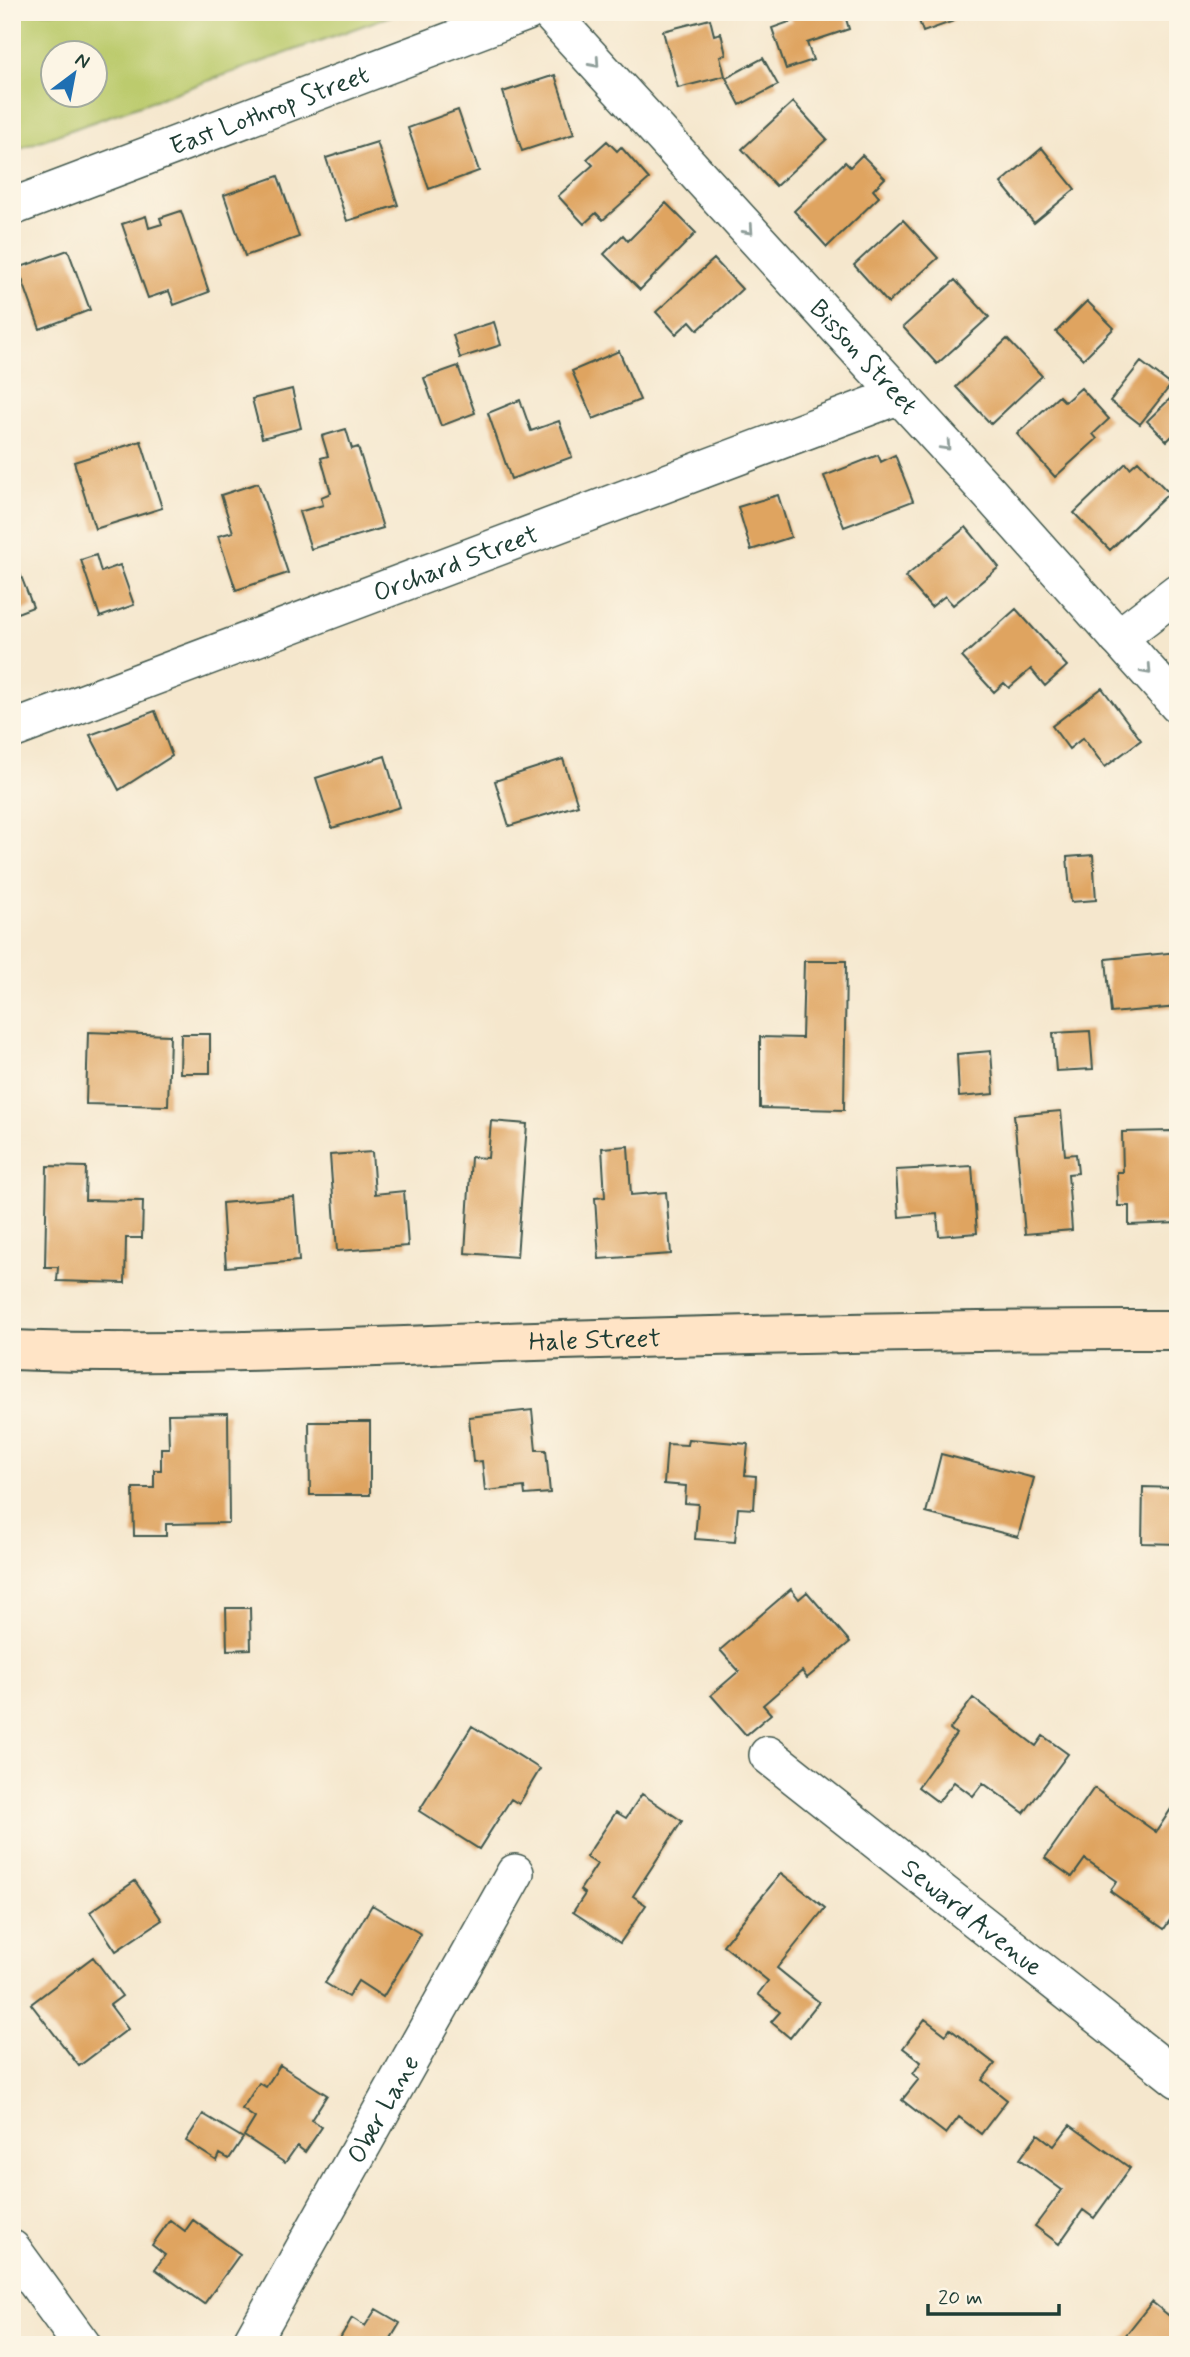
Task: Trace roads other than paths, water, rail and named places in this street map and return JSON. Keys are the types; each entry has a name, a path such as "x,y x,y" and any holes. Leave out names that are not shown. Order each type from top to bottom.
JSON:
{"main road":[{"name":"Hale Street","path":"12,1350 272,1352 562,1340 993,1329 1178,1331"}],"street":[{"name":"East Lothrop Street","path":"12,207 527,12"},
{"name":"Bisson Street","path":"549,12 900,395 1178,705"},
{"name":"Orchard Street","path":"12,730 900,395"},
{"path":"1118,638 1178,592"},
{"name":"Seward Avenue","path":"768,1755 1178,2079"},
{"name":"Ober Lane","path":"250,2345 515,1874"},
{"path":"12,2249 82,2345"}]}
